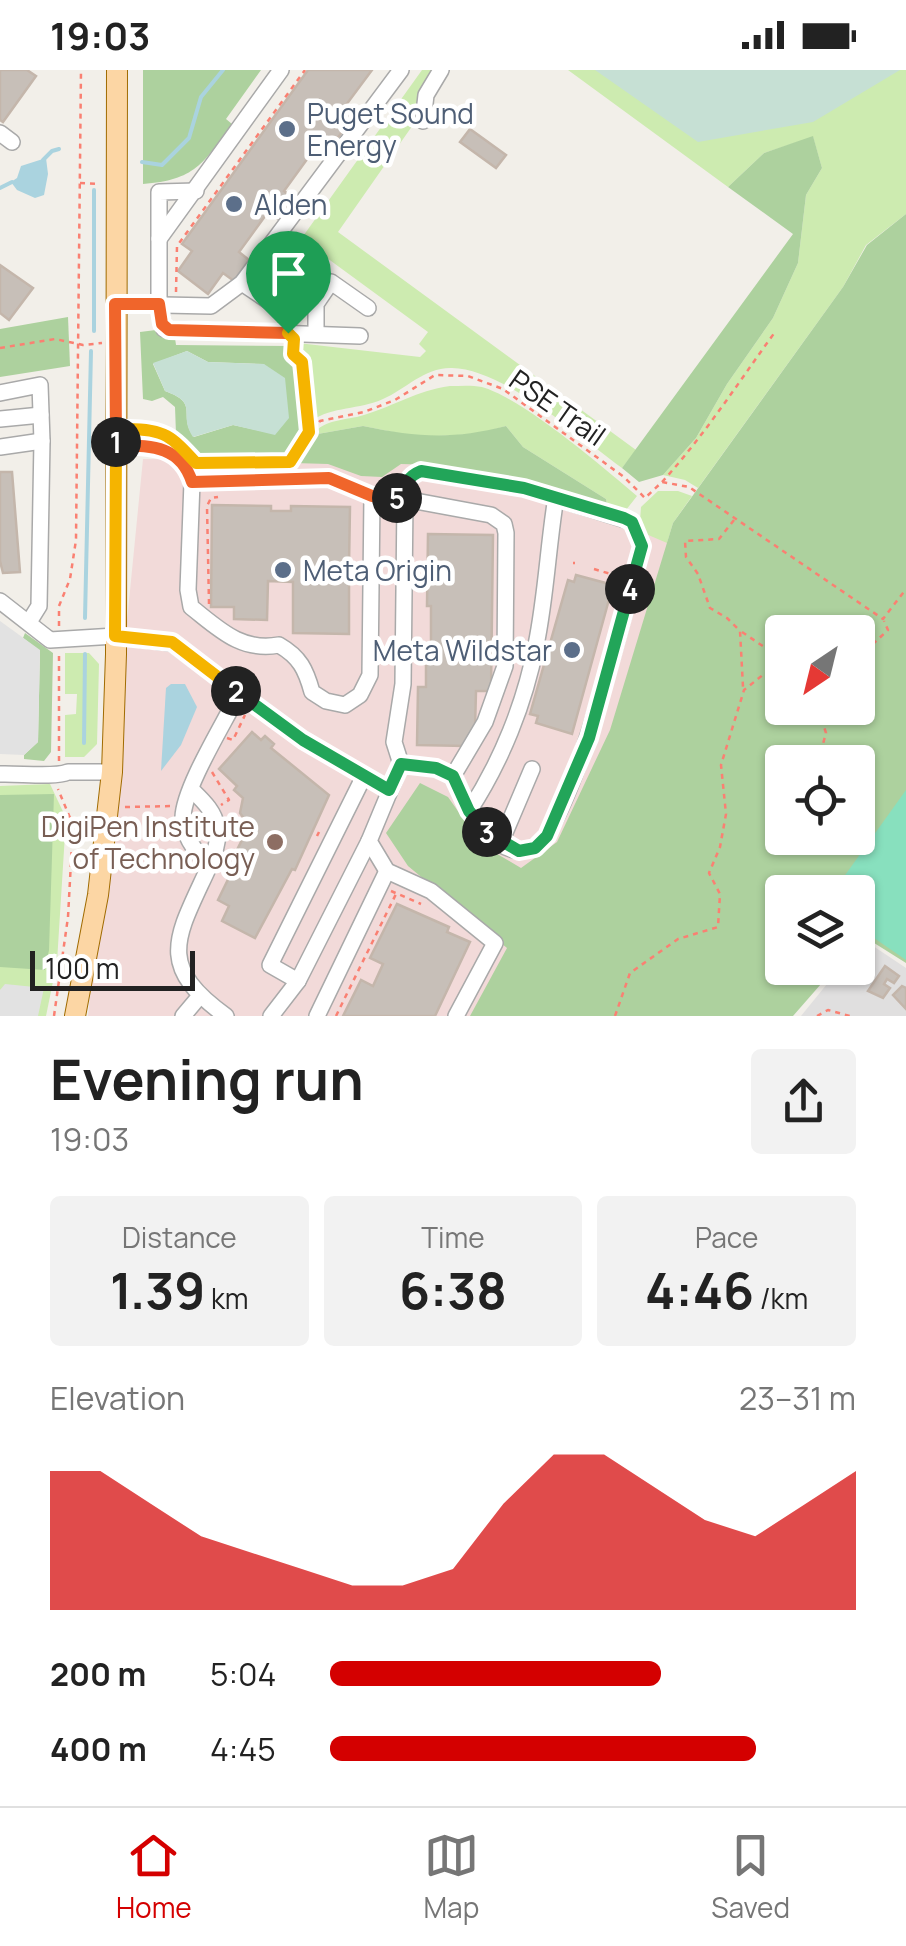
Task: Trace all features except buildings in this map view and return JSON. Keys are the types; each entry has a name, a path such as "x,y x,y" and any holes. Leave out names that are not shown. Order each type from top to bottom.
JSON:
{"main road":[{"path":"76,1016 98,895 112,772 117,70"}],"lane":[{"path":"160,239 281,70"},
{"path":"115,304 211,306 242,283 401,70"},
{"path":"423,121 426,95 441,70"},
{"path":"196,191 160,192 162,324 169,330 360,336"},
{"path":"316,334 316,304 331,282 368,308"},
{"path":"242,283 285,312 288,333"},
{"path":"0,393 40,385 40,606 36,628"},
{"path":"0,420 41,415"},
{"path":"116,437 160,447 174,454 189,472 191,607 236,642 260,649 278,645 294,654 306,669 312,692 326,701 345,704 360,695 370,675 372,496"},
{"path":"0,447 42,440"},
{"path":"271,1016 296,984 368,841 401,764 394,742 403,684 406,482 421,471 524,488 632,522 642,546 589,738 547,836 535,848 519,851 482,828 469,811 453,776 436,768 401,764"},
{"path":"192,482 329,478 372,496 491,515 504,524 504,666 485,722 453,776"},
{"path":"469,811 485,786 524,694 537,643 556,498"},
{"path":"0,604 18,622 36,628 50,640 115,636 172,642 303,740 389,790"},
{"path":"210,865 196,854 183,816 191,789 240,693"},
{"path":"501,842 532,769"},
{"path":"0,774 112,772"},
{"path":"363,778 270,965 296,984 320,1010 388,880"},
{"path":"191,789 209,808 218,842 179,931 177,950 183,973 199,997 226,1016"},
{"path":"368,841 388,880 431,892 495,943 456,1016"},
{"path":"183,1016 199,997"}],"path":[{"path":"59,626 59,606 70,579 76,540 81,70"},
{"path":"181,296 176,292 177,246 305,70"},
{"path":"80,184 102,184"},
{"path":"662,482 698,443 713,416 775,332"},
{"path":"288,333 294,339 293,354 302,362 309,432"},
{"path":"0,348 54,340 115,343"},
{"name":"PSE Trail","path":"196,463 290,462 320,421 364,412 396,400 435,375 468,376 504,389 624,477 645,498 662,482 689,487 883,620"},
{"path":"116,437 159,430 178,444"},
{"path":"214,624 218,617 208,605 206,506 218,497"},
{"path":"735,518 719,539 685,541 686,558 698,574 710,608 765,647"},
{"path":"594,569 614,576"},
{"path":"875,642 888,630 883,620 906,590"},
{"path":"615,1016 630,973 678,939 718,927 720,894 710,874 726,814 722,765 744,690 740,631"},
{"path":"54,1016 68,917 72,825 61,797 58,772 59,648"},
{"path":"744,690 765,674"},
{"path":"227,738 232,740 245,716"},
{"path":"211,771 229,800"},
{"path":"126,807 171,805"},
{"path":"388,880 396,894 421,904"},
{"path":"336,1016 396,894"},
{"path":"817,1016 828,1010 850,1016"}],"shaded area":[{"path":"143,459 531,463 697,558 486,1016 88,1016"},
{"path":"0,621 40,650 38,742 24,755 0,754"},
{"path":"875,947 906,968 906,1016 801,1016 826,985 875,985"},
{"path":"5,984 44,988 38,1016 0,1016 0,990"}],"green space":[{"path":"143,70 261,70 226,119 232,124 205,160 175,179 143,184"},
{"path":"422,70 434,70 419,95 415,122 338,232 636,450 622,468 518,392 473,371 442,369 374,402 311,421 306,361 297,353 298,343 420,357 426,351 419,344 428,332 301,239"},
{"path":"568,70 906,70 906,214 866,245 843,287 698,488 663,475 696,438 727,384 773,318 798,263 806,195 822,168 813,137 764,153 728,187"},
{"path":"595,70 900,70 813,122 698,142"},
{"path":"813,136 822,168 806,195 798,263 773,318 727,384 696,438 663,475 639,482 622,468 793,234 728,187 764,153"},
{"path":"906,214 906,963 875,944 875,875 765,875 765,985 820,985 793,1016 470,1016 507,948 408,866 386,833 420,783 448,797 482,845 521,868 557,842 610,730 673,523 843,287 867,245"},
{"path":"68,317 70,366 0,377 0,329"},
{"path":"156,330 175,338 176,345 291,346 291,357 299,363 305,431 287,461 198,461 176,434 175,407 163,397 143,399 140,332","holes":["187,351 208,362 264,364 275,434 233,425 194,437 187,422 186,405 165,391 153,364"]},
{"path":"187,351 208,362 264,364 285,378 289,418 275,435 233,425 193,437 185,405 165,391 153,363"},
{"path":"450,386 482,387 518,405 637,496 626,510 607,504 606,499 523,447 506,426 477,434 418,437 363,426 312,435 330,423"},
{"path":"363,426 434,435 506,426 523,447 606,499 607,504 549,486 436,465 401,464 382,477 361,476 328,464 294,463 312,435"},
{"path":"658,491 692,496 673,523 667,543 646,534 640,521 641,507"},
{"path":"25,633 53,653 51,752 44,761 24,759 38,742 40,651 23,638"},
{"path":"65,653 89,653 99,664 97,744 84,757 65,757 65,715 76,714 77,694 65,694"},
{"path":"50,784 66,818 57,962 46,1016 0,1016 0,786"},
{"path":"906,790 906,960 875,939 875,875 845,875 859,855 875,855 875,833"},
{"path":"54,794 45,970 0,967 0,795"}],"water":[{"path":"46,158 44,195 35,198 17,190 11,182 21,166"},
{"path":"185,684 197,707 181,745 161,771 166,688"}],"waterway":[{"path":"142,162 162,165 189,138 201,97 223,70"},
{"path":"43,160 59,149"},
{"path":"0,188 12,182"},
{"path":"94,190 94,331"},
{"path":"85,618 91,351"},
{"path":"84,743 85,654"}],"place":[{"name":"Puget Sound Energy","path":"287,129"},
{"name":"Alden","path":"234,204"},
{"name":"Meta Origin","path":"283,570"},
{"name":"Meta Wildstar","path":"572,650"},
{"name":"DigiPen Institute of Technology","path":"275,842"}],"route":[{"path":"115,304 159,304 162,324 169,330 288,333 294,339 293,354 302,362 309,432 290,462 196,463 159,430 116,428 116,445 160,447 174,454 192,482 329,478 372,496 405,499 406,482 421,471 524,488 632,522 642,546 589,738 547,836 535,848 519,851 482,828 469,811 453,776 436,768 401,764 389,790 303,740 172,642 115,636 115,304"}]}
